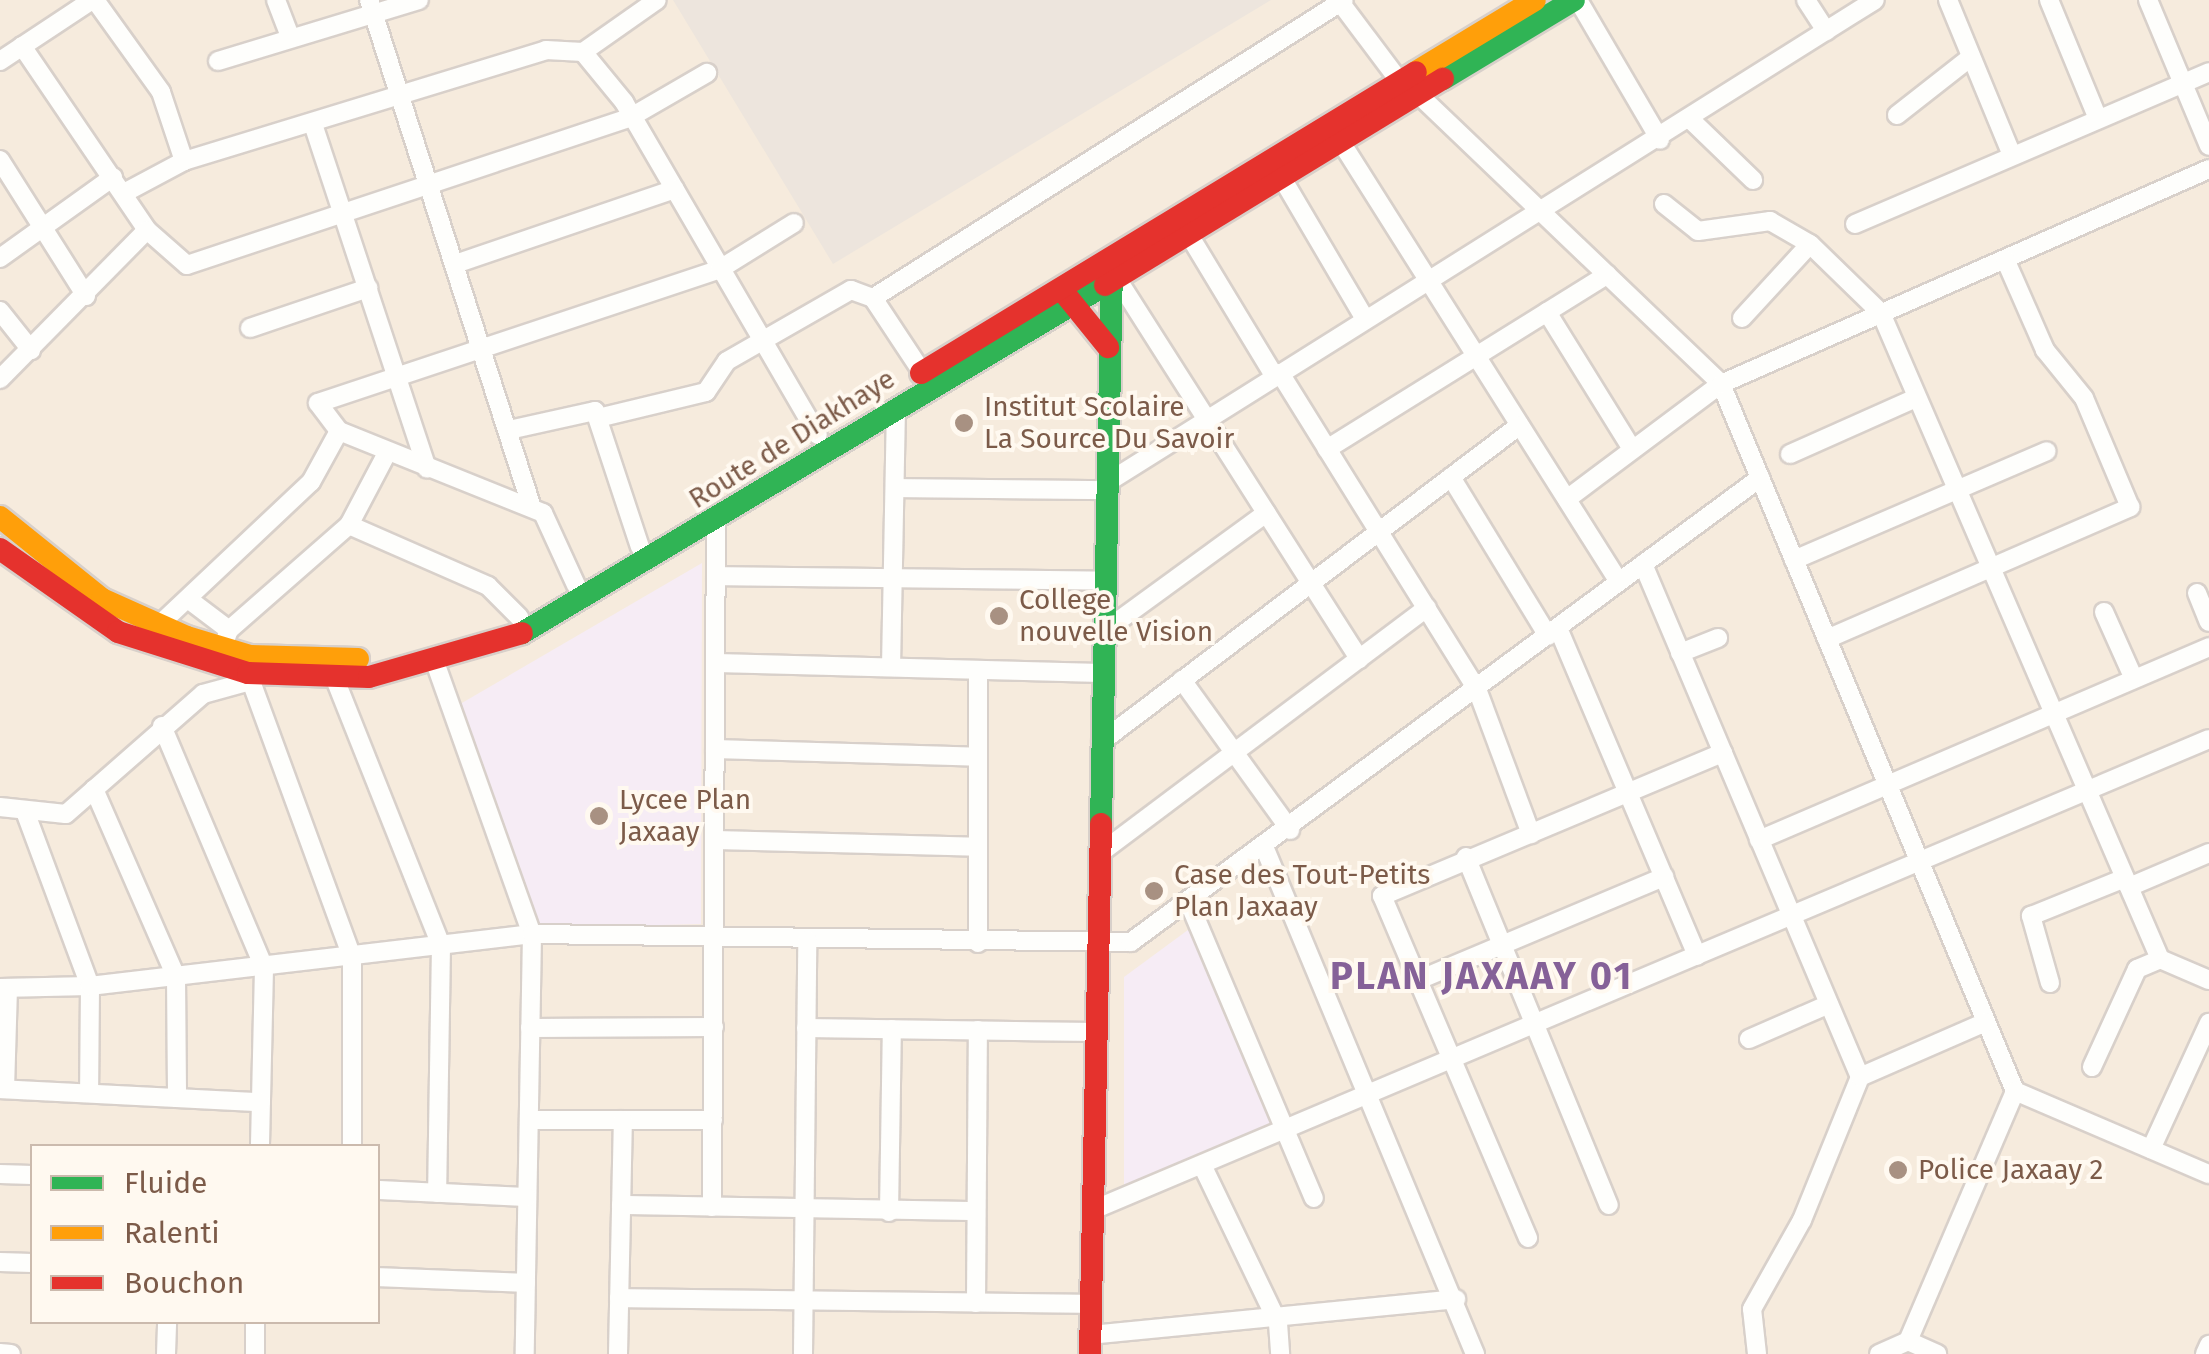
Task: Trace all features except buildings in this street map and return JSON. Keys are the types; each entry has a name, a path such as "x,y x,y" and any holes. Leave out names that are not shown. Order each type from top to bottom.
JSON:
{"main road":[{"name":"Route de Diakhaye","path":"1113,267 1189,235 1341,142 1536,0"},
{"name":"Route de Diakhaye","path":"4,558 118,632 248,678 336,679 436,666 528,633 896,410 1113,267 1409,89 1576,0"},
{"path":"1090,1345 1105,487 1113,267"},
{"name":"Route de Diakhaye","path":"0,517 82,586 158,626 225,640 380,658 520,617 922,372 1065,296"},
{"path":"1065,296 1108,347"}],"street":[{"path":"0,61 93,0 161,92 184,161"},
{"path":"276,0 290,37"},
{"path":"218,61 371,8 419,0"},
{"path":"0,258 118,185 184,161 546,50 583,52 658,0"},
{"path":"1576,0 1660,140"},
{"path":"1806,0 1826,31"},
{"path":"898,488 1105,487 1428,280 1692,122 1874,0"},
{"path":"1948,0 2012,155"},
{"path":"2049,0 2098,118"},
{"path":"2148,0 2209,146"},
{"path":"873,298 1342,1 1409,89 1721,384 2015,1091 2209,1174"},
{"path":"371,8 482,343 531,505"},
{"path":"22,46 147,230 187,265 427,180 631,117 707,73"},
{"path":"583,52 631,117 676,189 758,345 818,435"},
{"path":"1897,115 1972,57"},
{"path":"1856,224 2209,72"},
{"path":"1692,122 1753,180"},
{"path":"312,124 427,468"},
{"path":"1341,142 1619,582"},
{"path":"0,160 86,296"},
{"path":"1567,499 1721,384 2209,169"},
{"path":"1282,178 1365,320"},
{"path":"456,264 676,189"},
{"path":"1664,204 1698,231 1770,221 1810,244 1881,314 2160,959 2209,980"},
{"path":"576,585 552,523 531,505 387,453 339,431 320,400 482,343 720,269 794,223"},
{"path":"0,380 147,230"},
{"path":"1189,235 1477,689 1531,834"},
{"path":"1742,318 1810,244"},
{"path":"1827,640 2123,517 2131,494 2102,456 2084,398 2044,350 2005,259"},
{"path":"1113,267 1359,659"},
{"path":"1327,449 1606,275"},
{"path":"250,328 368,288"},
{"path":"598,418 706,392 727,362 852,290 873,298 922,372"},
{"path":"0,311 31,350"},
{"path":"1547,312 1632,449"},
{"path":"1790,454 1916,398"},
{"path":"509,430 584,407 598,418 640,547"},
{"path":"891,667 898,488 896,410"},
{"path":"1100,742 1312,586 1520,424"},
{"path":"158,626 311,482 339,431"},
{"path":"1794,560 2048,450"},
{"path":"188,600 225,640 349,526 387,453"},
{"path":"1451,477 1553,632 1628,793 1697,956"},
{"path":"260,1102 2,1089 4,988 90,986 532,934 1097,946 1142,939 1760,478"},
{"path":"1103,632 1266,513"},
{"path":"712,1207 716,520"},
{"path":"349,526 488,586 520,617"},
{"path":"1642,564 1860,1077"},
{"path":"716,576 1104,581"},
{"path":"2197,593 2209,622"},
{"path":"1099,854 1427,608"},
{"path":"2104,612 2134,679"},
{"path":"1680,652 1718,638"},
{"path":"1760,840 2209,646"},
{"path":"716,662 1102,673"},
{"path":"436,666 532,934 524,1354"},
{"path":"978,670 978,943"},
{"path":"0,807 60,817 211,688 248,678 352,957 352,1144"},
{"path":"336,679 440,945 437,1193"},
{"path":"1182,680 1290,830"},
{"path":"162,726 264,968 260,1144"},
{"path":"1093,1210 1203,1168 2209,739"},
{"path":"715,749 978,757"},
{"path":"1528,1238 1421,979 1382,896 1466,857 1723,754"},
{"path":"94,789 176,977 177,1098"},
{"path":"26,814 90,986 88,1094"},
{"path":"714,840 978,847"},
{"path":"1265,849 1456,1299 1475,1354"},
{"path":"2050,983 2031,916 2209,853"},
{"path":"1466,857 1609,1205"},
{"path":"1421,979 1664,878"},
{"path":"1190,906 1314,1198"},
{"path":"803,1354 807,940"},
{"path":"2092,1067 2137,970 2160,959"},
{"path":"1749,1039 1828,1004"},
{"path":"1758,1354 1752,1309 1802,1220 1860,1077 1986,1022"},
{"path":"2150,1149 2209,1023"},
{"path":"530,1028 714,1027"},
{"path":"806,1028 1096,1032"},
{"path":"889,1212 892,1030"},
{"path":"976,1303 978,1030"},
{"path":"1914,1347 2015,1091"},
{"path":"529,1120 713,1120"},
{"path":"618,1354 623,1120"},
{"path":"1203,1168 1278,1324 1280,1354"},
{"path":"0,1174 30,1176"},
{"path":"380,1190 528,1196"},
{"path":"621,1205 975,1211"},
{"path":"0,1262 30,1263"},
{"path":"380,1277 526,1283"},
{"path":"619,1298 1091,1304"},
{"path":"1090,1345 1456,1299"},
{"path":"166,1354 167,1324"},
{"path":"254,1354 255,1324"},
{"path":"2205,1354 2209,1345"},
{"path":"1879,1354 1914,1347 1937,1354"},
{"path":"0,1353 10,1354"}],"shaded area":[{"path":"0,0 2209,0 2209,1354 0,1354"},
{"path":"673,0 1271,0 833,264"},
{"name":"Lycee Plan Jaxaay","path":"702,563 701,924 539,928 455,707"},
{"path":"1192,927 1275,1126 1124,1188 1124,977"}],"traffic: fast":[{"path":"1443,79 1574,0"},
{"path":"1101,824 1112,265"},
{"path":"522,633 1105,285"}],"traffic: slow":[{"path":"1416,72 1535,0"},
{"path":"0,517 102,599 187,637 250,656 358,659"}],"traffic: jam":[{"path":"921,373 1416,72"},
{"path":"1105,285 1443,79"},
{"path":"1061,289 1108,347"},
{"path":"0,549 118,632 248,673 369,677 522,633"},
{"path":"1090,1354 1101,824"}],"place":[{"name":"Institut Scolaire La Source Du Savoir","path":"964,423"},
{"name":"College nouvelle Vision","path":"999,616"},
{"name":"Lycee Plan Jaxaay","path":"599,816"},
{"name":"Case des Tout-Petits Plan Jaxaay","path":"1154,891"},
{"name":"Police Jaxaay 2","path":"1898,1170"}],"district":[{"name":"PLAN JAXAAY 01","path":"1482,977"}]}
